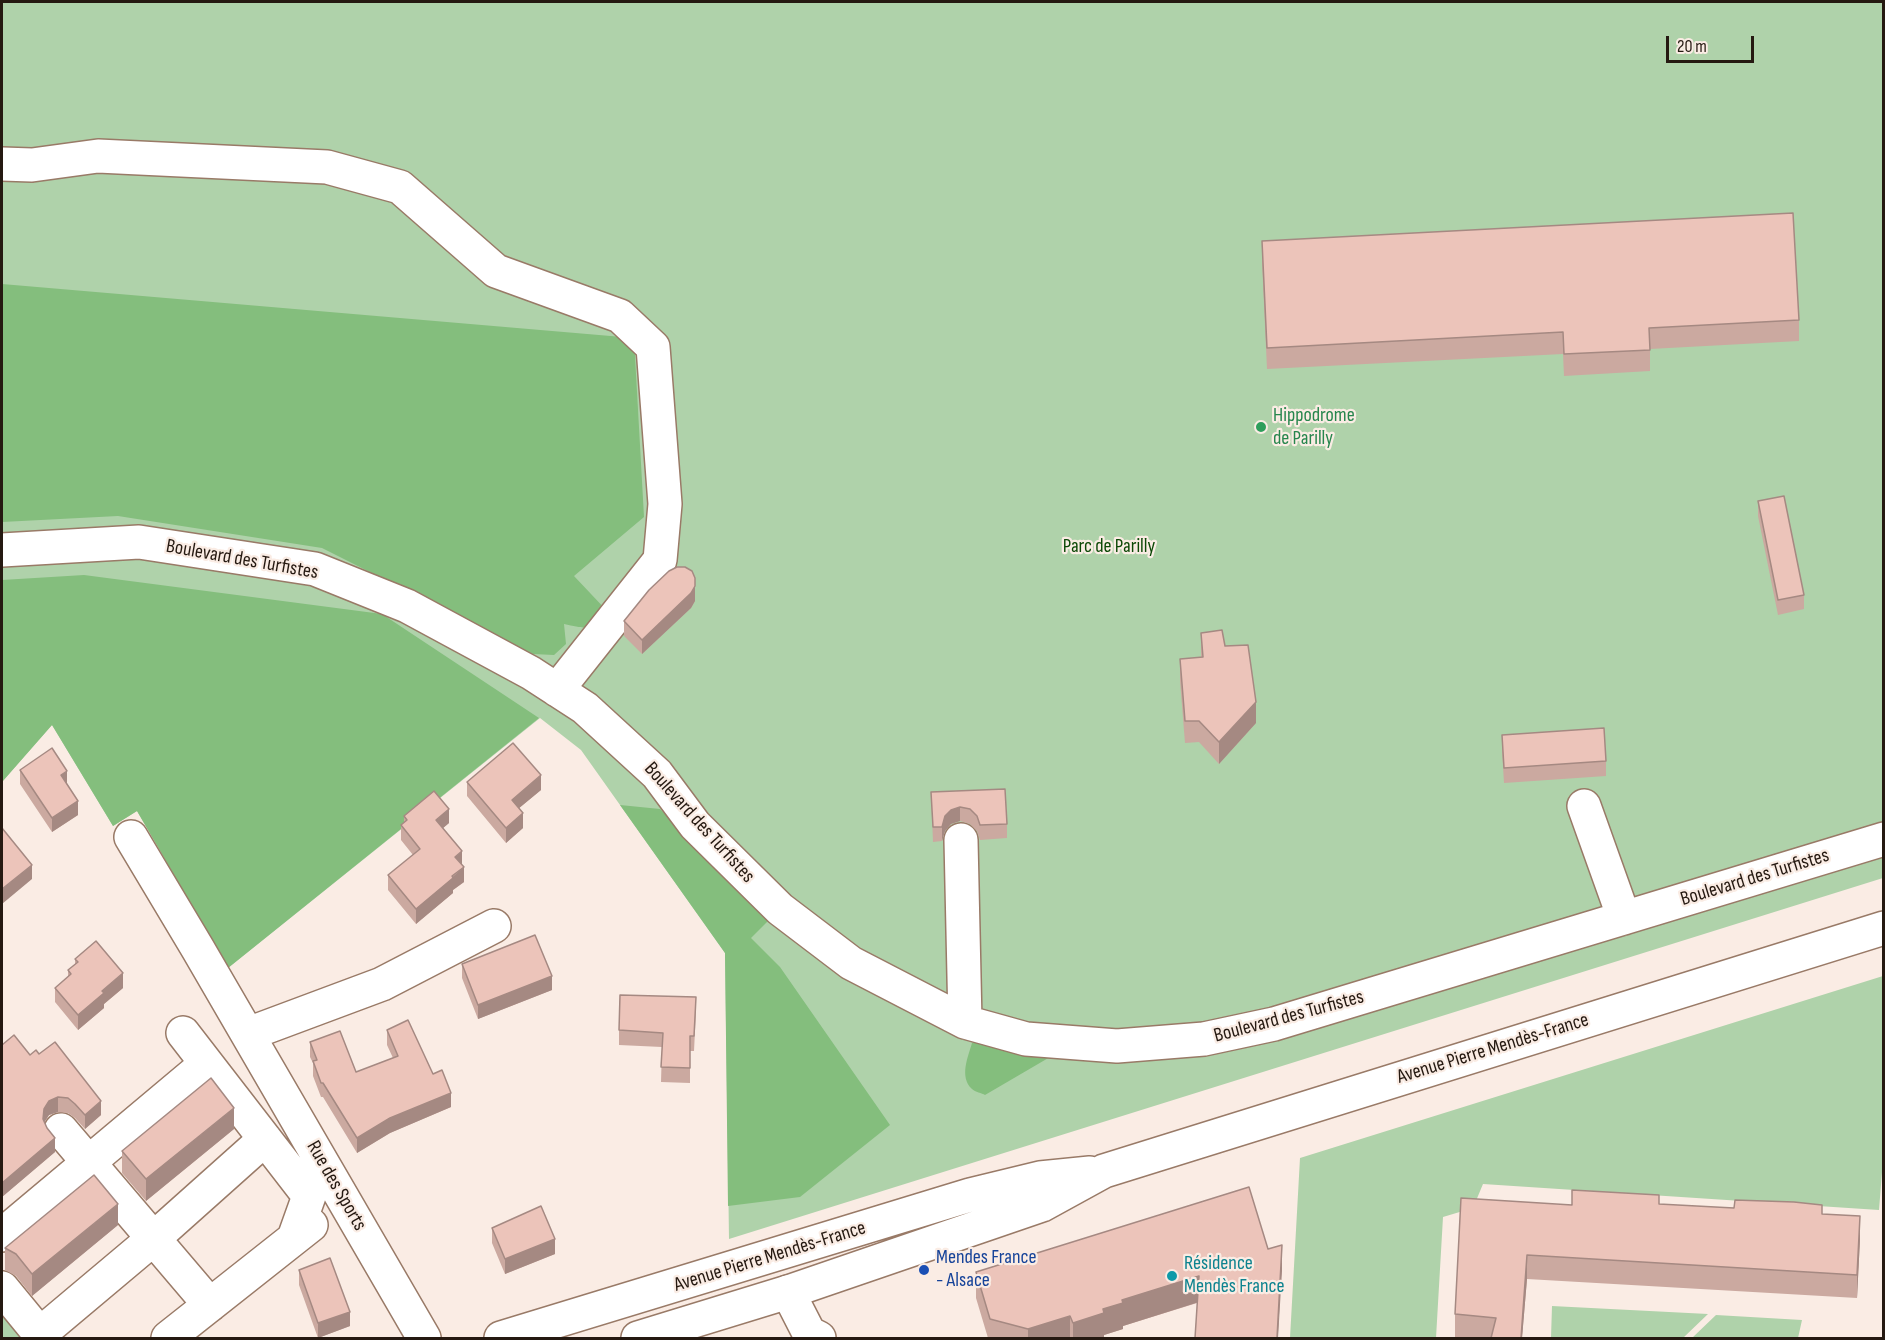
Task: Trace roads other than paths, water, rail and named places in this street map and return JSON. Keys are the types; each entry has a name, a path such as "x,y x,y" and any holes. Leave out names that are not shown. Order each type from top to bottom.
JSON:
{"main road":[{"path":"2,164 32,165 98,156 327,166 400,187 496,272 620,316 653,347 665,504 660,560 557,690"},
{"name":"Boulevard des Turfistes","path":"2,550 139,542 315,569 407,606 531,673 585,708 657,774 695,825 780,909 851,963 965,1022 1026,1039 1117,1046 1204,1040 1274,1024 1884,840"},
{"path":"1584,806 1624,918"},
{"name":"Rue des Sports","path":"131,837 424,1338"},
{"path":"961,840 965,1022"},
{"path":"248,1034 382,984 494,926"},
{"name":"Avenue Pierre Mendès-France","path":"638,1338 788,1292 1041,1191 1884,928"},
{"path":"183,1033 309,1196 294,1238"},
{"path":"2,1234 206,1064"},
{"path":"61,1130 210,1305"},
{"path":"2,1288 42,1336 265,1139"},
{"name":"Avenue Pierre Mendès-France","path":"501,1338 970,1195 1041,1191"},
{"path":"168,1338 294,1238 345,1203"},
{"path":"788,1292 808,1334 819,1338"}],"place":[{"name":"Hippodrome de Parilly","path":"1261,427"},
{"name":"Mendes France - Alsace","path":"924,1270"},
{"name":"Résidence Mendès France","path":"1172,1276"}],"park label":[{"name":"Parc de Parilly","path":"1109,547"}]}
